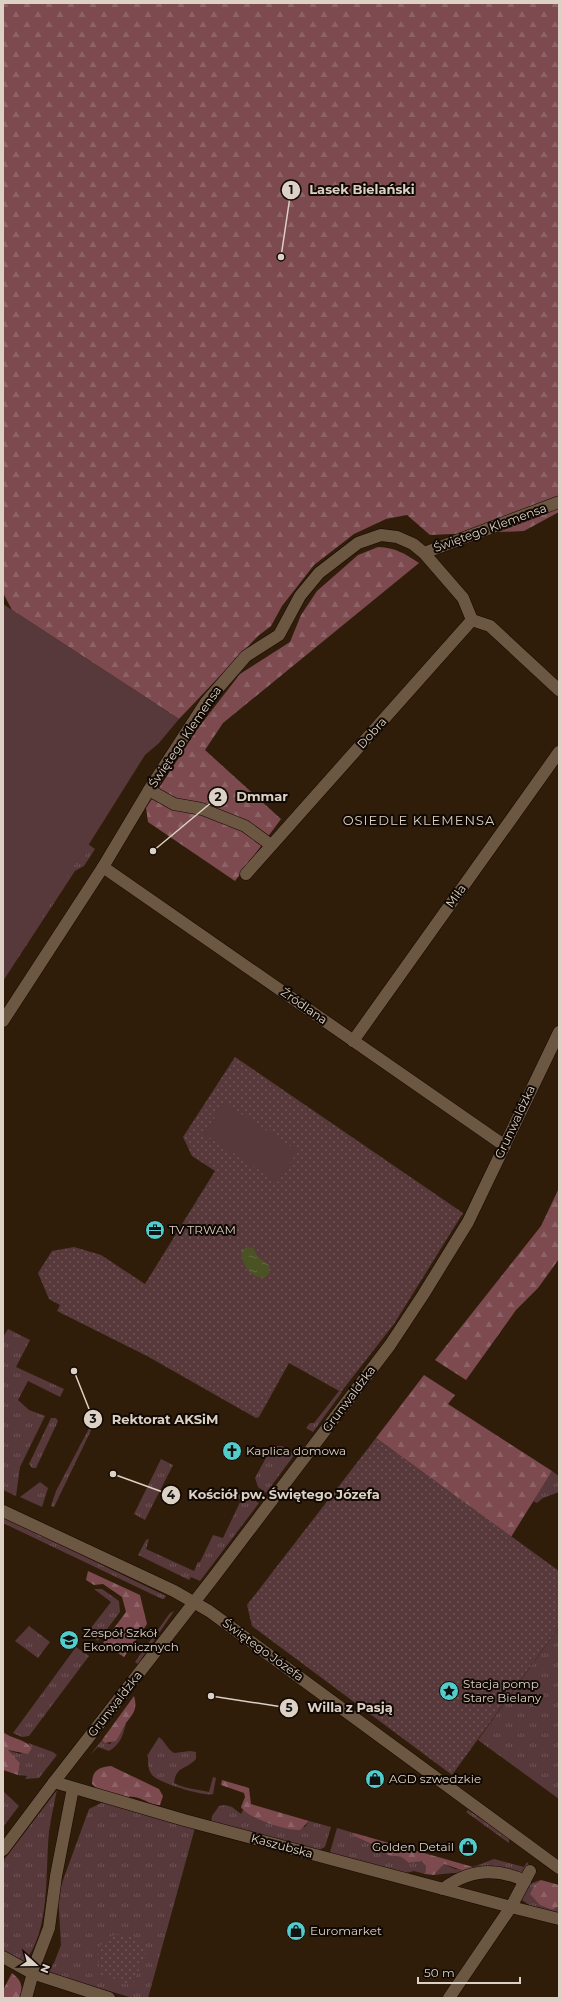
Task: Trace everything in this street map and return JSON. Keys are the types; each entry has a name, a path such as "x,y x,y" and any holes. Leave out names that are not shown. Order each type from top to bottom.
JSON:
{"street":[{"name":"Świętego Klemensa","path":"3,1021 103,867 149,790 206,702 246,656 279,635 300,596 319,573 358,543 380,535 393,536 407,540 424,553 557,507"},
{"path":"424,553 463,598 472,620 490,626 559,690"},
{"name":"Dobra","path":"246,874 472,620"},
{"name":"Miła","path":"353,1041 559,752"},
{"path":"149,790 174,804 202,809 245,826 271,845"},
{"name":"Źródlana","path":"103,867 505,1146"},
{"name":"Grunwaldzka","path":"3,1850 390,1345 424,1295 468,1222 559,1032"},
{"name":"Świętego Józefa","path":"3,1511 194,1602 209,1611 559,1868"},
{"name":"Kaszubska","path":"54,1782 184,1820 559,1919"},
{"path":"26,1998 32,1973 48,1928 56,1876 73,1788"},
{"path":"443,1889 462,1878 487,1871 528,1876 511,1907 449,1998"},
{"path":"3,1957 32,1973 109,1998"}],"green space":[{"path":"3,3 559,3 559,512 524,531 430,535 407,515 386,519 354,534 314,565 282,606 271,626 258,636 179,719 12,610 3,593"},
{"path":"378,547 400,552 419,563 223,723 205,750 281,819 235,881 148,822 146,808 198,728 240,674 290,642 301,615 317,591 358,555"},
{"path":"3,604 179,719 159,743 145,755 86,849 80,856 3,981"},
{"path":"84,841 95,849 84,866 75,871 3,981 3,966"},
{"path":"235,1057 463,1213 394,1324 341,1392 289,1363 259,1417 256,1418 147,1356 57,1311 60,1305 49,1299 38,1273 52,1251 74,1247 101,1255 145,1284 215,1171 192,1156 183,1137"},
{"path":"224,1103 298,1151 278,1182 204,1134"},
{"path":"559,1188 559,1259 538,1288 516,1310 466,1380 435,1360 541,1226"},
{"path":"8,1329 30,1340 16,1367 64,1389 60,1397 28,1381 18,1400 29,1410 45,1416 20,1467 16,1496 3,1490 3,1337"},
{"path":"424,1375 455,1395 448,1404 552,1471 511,1537 376,1438"},
{"path":"339,1391 342,1392 313,1432 306,1428 310,1423 314,1423"},
{"path":"51,1418 56,1418 58,1421 36,1468 32,1468 29,1464"},
{"path":"94,1419 96,1420 54,1507 51,1506 56,1491"},
{"name":"Stacja pomp Stare Bielany","path":"376,1438 559,1571 559,1627 452,1775 252,1626 247,1605"},
{"path":"276,1446 282,1446 295,1454 266,1493 258,1487 255,1478 269,1452"},
{"path":"161,1459 173,1465 145,1520 134,1514"},
{"path":"552,1471 559,1476 559,1492 543,1498 537,1503 533,1501"},
{"path":"40,1482 48,1488 42,1507 20,1497"},
{"path":"237,1492 245,1494 259,1503 200,1581 191,1577 189,1580 138,1555 146,1540 149,1539 146,1549 194,1571 213,1535 223,1538 241,1500 232,1495 233,1493"},
{"path":"3,1517 166,1596 162,1599 3,1523"},
{"path":"88,1571 140,1595 147,1624 124,1657 103,1643 126,1612 122,1597 103,1584 94,1585 86,1580"},
{"path":"94,1589 102,1589 119,1601 120,1612 98,1641 87,1633 111,1602"},
{"path":"174,1611 138,1664 135,1662 170,1613"},
{"path":"29,1626 50,1642 38,1658 15,1641"},
{"path":"559,1627 559,1799 478,1740"},
{"path":"76,1647 89,1656 29,1736 22,1737 13,1733"},
{"path":"134,1696 135,1708 131,1717 116,1741 105,1743 102,1740"},
{"path":"126,1723 121,1739 113,1748 109,1751 98,1747 90,1755 102,1740 110,1744"},
{"path":"3,1732 26,1743 32,1748 28,1754 8,1750 20,1763 18,1775 3,1770"},
{"path":"159,1737 174,1753 190,1751 196,1752 196,1759 179,1771 174,1783 187,1788 209,1792 213,1777 216,1778 213,1794 200,1793 181,1788 162,1781 152,1775 149,1769 147,1756"},
{"path":"28,1743 53,1752 57,1755 39,1778 25,1779 27,1776 18,1775 20,1763 7,1750 20,1754 32,1748"},
{"path":"111,1766 159,1789 163,1796 160,1805 152,1804 137,1797 113,1796 95,1787 92,1784 92,1780 97,1770 103,1767"},
{"path":"222,1780 249,1788 251,1804 309,1821 300,1830 294,1830 277,1826 259,1819 241,1807 245,1797 244,1793 221,1785"},
{"path":"57,1790 49,1832 43,1918 33,1950 24,1963 3,1950 3,1861"},
{"path":"3,1791 19,1806 3,1827"},
{"path":"103,1802 195,1828 148,1998 133,1998 47,1973 54,1963 61,1945 58,1894 89,1809"},
{"path":"225,1805 232,1807 241,1814 243,1810 259,1819 305,1827 309,1821 331,1827 325,1847 319,1850 211,1823 212,1816 219,1806"},
{"path":"468,1810 509,1838 509,1843 466,1812"},
{"path":"337,1828 354,1833 354,1836 382,1849 387,1855 401,1857 409,1863 422,1860 426,1866 425,1874 414,1871 406,1873 331,1855 330,1852"},
{"path":"354,1833 473,1867 472,1871 467,1872 444,1864 434,1875 425,1874 426,1866 422,1861 409,1863 401,1857 387,1855 382,1849 354,1836"},
{"path":"494,1859 524,1867 527,1862 529,1865 524,1875 452,1873 434,1875 444,1864 455,1869 472,1871 473,1867"},
{"path":"541,1880 535,1884 553,1910 559,1906 559,1914 532,1907 522,1900 528,1887 534,1882"},
{"path":"541,1880 559,1885 559,1906 553,1910 540,1905 530,1894 535,1884"},
{"path":"119,1934 136,1938 145,1946 147,1951 132,1986 101,1975 99,1968 98,1955 102,1944 111,1936"},
{"path":"12,1973 21,1984 20,1998 3,1998 3,1990"}],"water":[{"path":"247,1247 253,1248 258,1257 270,1266 269,1274 265,1277 255,1276 245,1265 241,1256 241,1251"}],"place":[{"name":"Lasek Bielański","path":"281,257"},
{"name":"Dmmar","path":"153,851"},
{"name":"TV TRWAM","path":"155,1230"},
{"name":"Rektorat AKSiM","path":"74,1371"},
{"name":"Kaplica domowa","path":"232,1451"},
{"name":"Kościół pw. Świętego Józefa","path":"113,1474"},
{"name":"Zespół Szkół Ekonomicznych","path":"69,1640"},
{"name":"Stacja pomp Stare Bielany","path":"449,1691"},
{"name":"Willa z Pasją","path":"211,1696"},
{"name":"AGD szwedzkie","path":"375,1779"},
{"name":"Golden Detail","path":"468,1847"},
{"name":"Euromarket","path":"296,1931"}],"district":[{"name":"OSIEDLE KLEMENSA","path":"419,820"}]}
